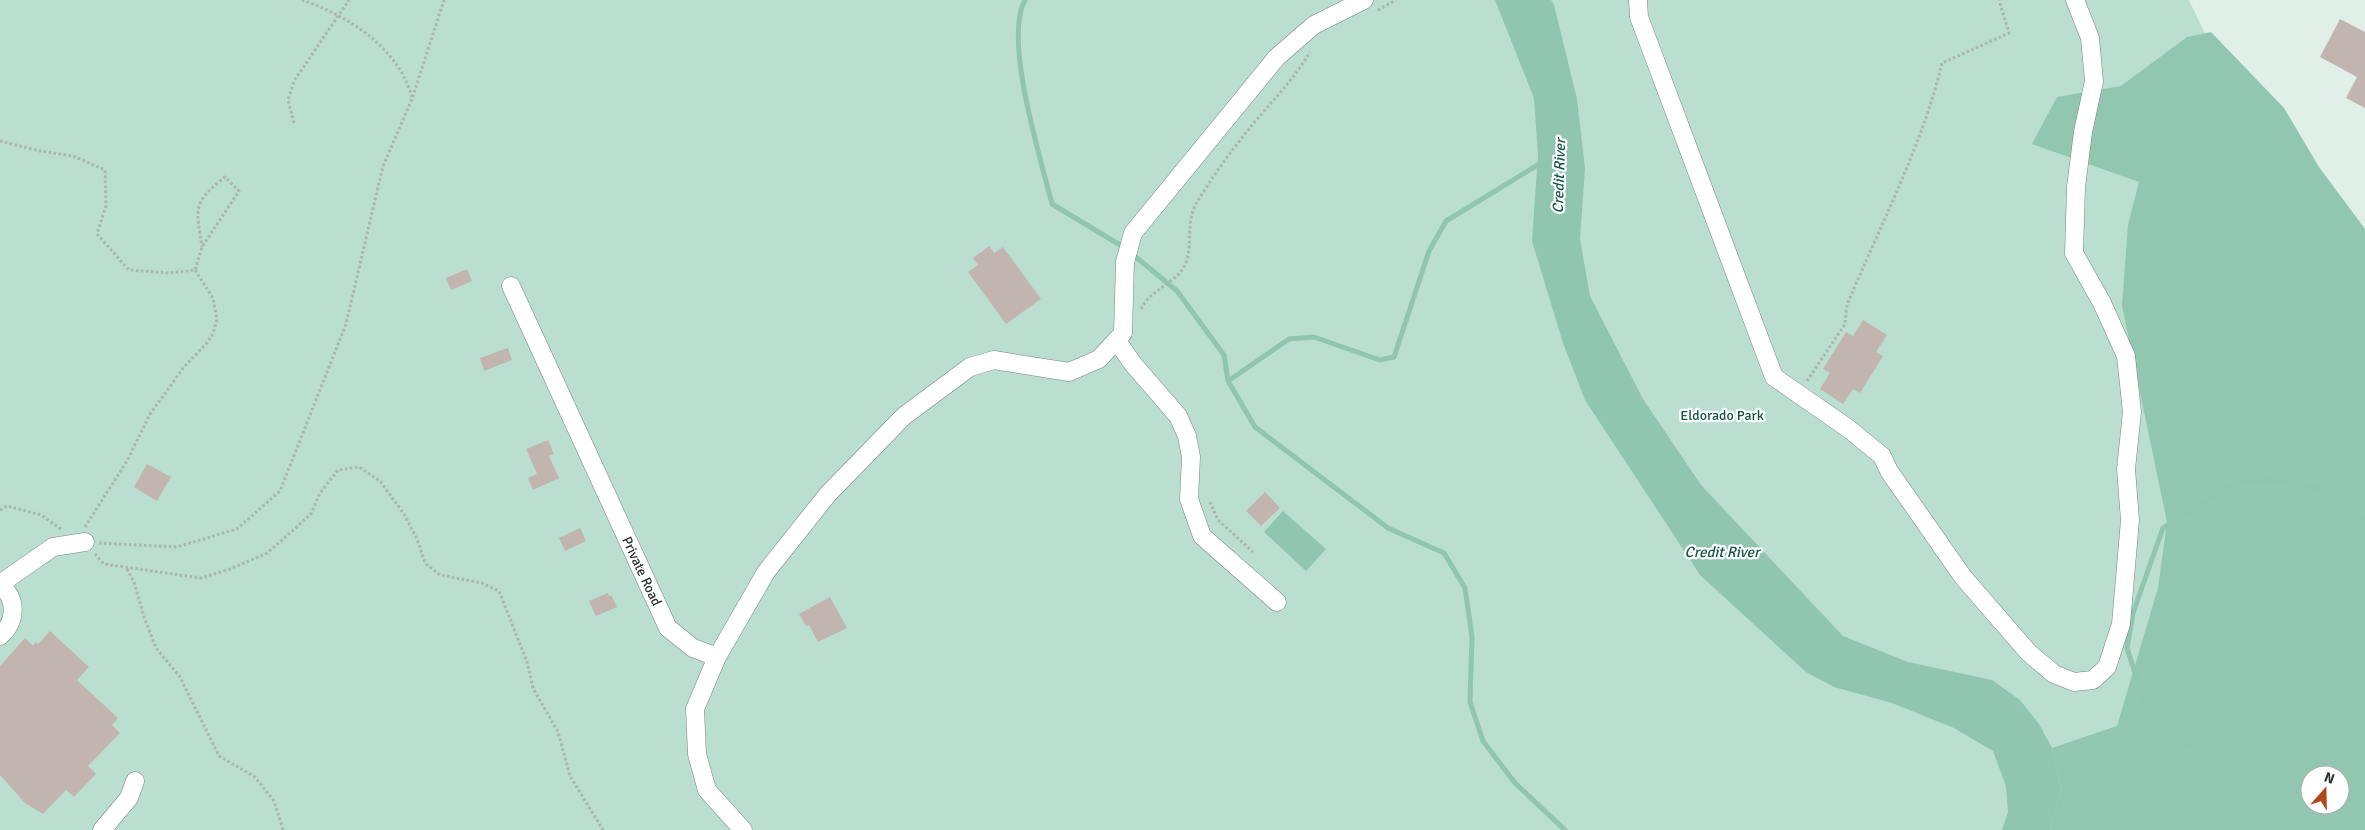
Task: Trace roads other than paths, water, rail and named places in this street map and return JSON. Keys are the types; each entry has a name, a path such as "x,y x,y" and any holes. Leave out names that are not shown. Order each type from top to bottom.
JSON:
{"street":[{"path":"1638,0 1639,17 1764,358 1774,378 1849,429 1882,456 1889,471 1964,577 2029,653 2054,674 2074,682 2093,680 2107,667 2120,624 2130,520 2126,469 2132,412 2126,356 2102,303 2074,253 2076,187 2083,132 2094,81 2090,38 2075,0"},
{"path":"743,830 707,790 697,754 695,709 717,657 766,572 828,494 904,416 970,367 994,360 1069,372 1099,359 1122,332 1125,262 1133,233 1277,57 1314,25 1367,7"},
{"name":"Private Road","path":"511,286 668,628 693,648 717,657"},
{"path":"1116,341 1132,364 1178,416 1188,436 1191,457 1189,498 1202,536 1277,602"},
{"path":"0,636 12,620 14,610 12,599 0,585 53,546 85,534"},
{"path":"102,830 129,798 135,781"}],"water":[{"name":"Credit River","path":"1495,0 1551,0 1554,5 1577,99 1585,168 1580,239 1590,296 1643,399 1701,485 1843,636 1908,662 1992,680 2020,700 2039,724 2052,748 2061,788 2050,830 2002,830 2008,812 2006,786 1993,751 1954,728 1892,703 1834,687 1806,672 1700,575 1585,400 1563,343 1532,241 1538,155 1534,98"},
{"path":"1283,511 1326,549 1306,571 1264,532"}],"waterway":[{"path":"1025,0 1019,18 1018,42 1021,70 1026,100 1052,204 1125,248"},
{"path":"1228,381 1289,339 1314,337 1380,360 1394,357 1429,251 1446,221 1541,163"},
{"path":"1131,253 1177,291 1224,355 1228,381 1255,427 1388,528 1444,553 1465,588 1472,637 1470,702 1483,741 1515,783 1565,830"},
{"path":"2291,830 2147,710 2127,648 2133,613 2163,528 2235,483 2270,480 2321,489 2365,520"}],"park label":[{"name":"Eldorado Park","path":"1722,415"}]}
